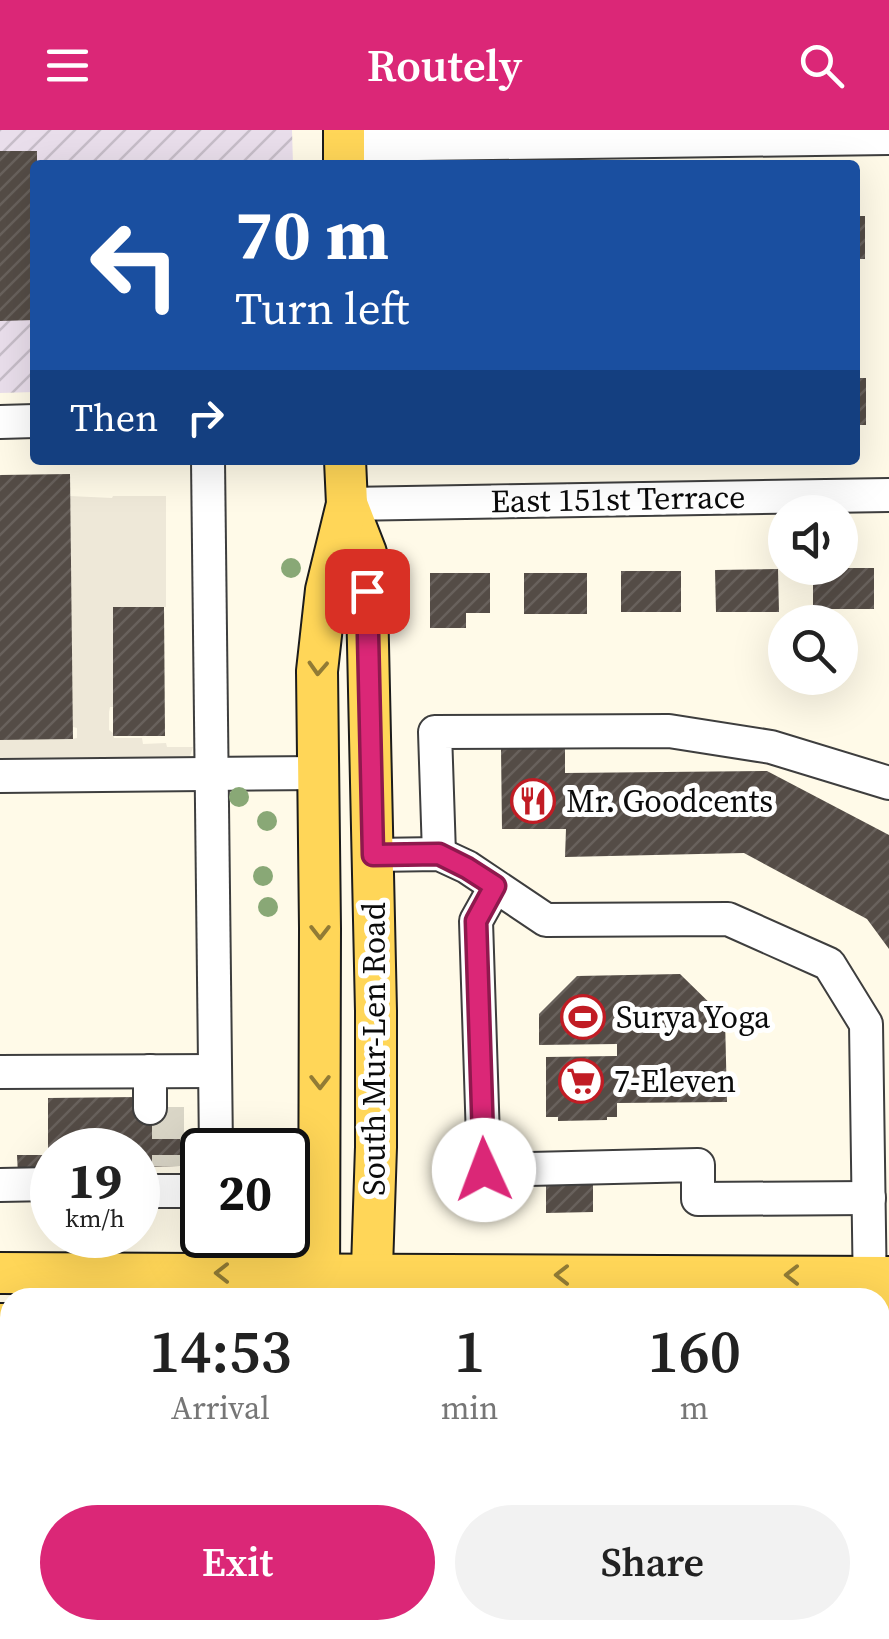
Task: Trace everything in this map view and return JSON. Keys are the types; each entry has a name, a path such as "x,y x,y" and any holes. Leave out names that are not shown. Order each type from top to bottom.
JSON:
{"main road":[{"name":"South Mur-Len Road","path":"319,1286 317,670 326,590 346,504 346,465"},
{"name":"South Mur-Len Road","path":"346,504 366,553 375,968 372,1286"},
{"path":"318,773 335,779 345,791 347,894 360,941 375,968"},
{"path":"0,1273 319,1286 876,1283"}],"street":[{"path":"344,147 889,138"},
{"path":"0,422 30,422"},
{"path":"208,465 216,1128"},
{"name":"East 151st Terrace","path":"346,504 889,495"},
{"path":"439,854 435,732 668,731 771,747 889,783"},
{"path":"0,776 318,773"},
{"path":"373,855 439,854 546,920 728,918 829,964 866,1024 878,1058 869,1198 876,1283"},
{"path":"495,886 476,921 484,1170 698,1165 698,1199 869,1198"},
{"path":"158,1071 159,1107"},
{"path":"0,1072 215,1071"},
{"path":"0,1188 30,1188"}],"shaded area":[{"path":"0,130 292,130 293,160 30,160 30,392 0,393"},
{"path":"70,496 166,496 166,607 113,608 113,707 109,712 109,730 114,738 142,738 143,744 193,747 190,756 0,762 0,740 77,738 77,728 73,727"}],"building":[{"path":"0,151 37,151 37,160 30,160 30,320 0,321"},
{"path":"860,216 865,216 865,259 860,259"},
{"path":"860,378 866,378 866,425 860,425"},
{"path":"70,474 73,739 0,740 0,475"},
{"path":"858,568 874,568 874,609 813,605 813,585 858,585"},
{"path":"768,569 768,585 778,585 779,605 768,605 768,612 716,612 715,570"},
{"path":"621,571 681,571 681,612 621,612"},
{"path":"430,573 490,573 490,613 466,613 466,628 430,628"},
{"path":"524,573 587,573 587,614 524,614"},
{"path":"113,607 164,607 165,736 113,736"},
{"path":"501,749 565,749 565,773 767,771 889,835 889,949 867,919 744,853 565,857 566,829 502,829"},
{"path":"680,974 725,1018 727,1102 617,1103 617,1117 607,1120 558,1121 558,1117 546,1117 546,1057 617,1056 617,1044 539,1045 539,1014 577,976"},
{"path":"138,1097 138,1108 180,1107 180,1166 160,1166 160,1128 48,1128 48,1098"},
{"path":"17,1155 30,1155 30,1175 18,1175"},
{"path":"593,1181 593,1212 546,1213 546,1182"}],"tunnel":[{"path":"168,1107 168,1166"}],"place":[{"name":"Mr. Goodcents","path":"533,801"},
{"name":"Surya Yoga","path":"583,1017"},
{"name":"7-Eleven","path":"581,1081"}],"route":[{"path":"367,591 373,855 439,854 495,886 476,921 484,1170"}]}
